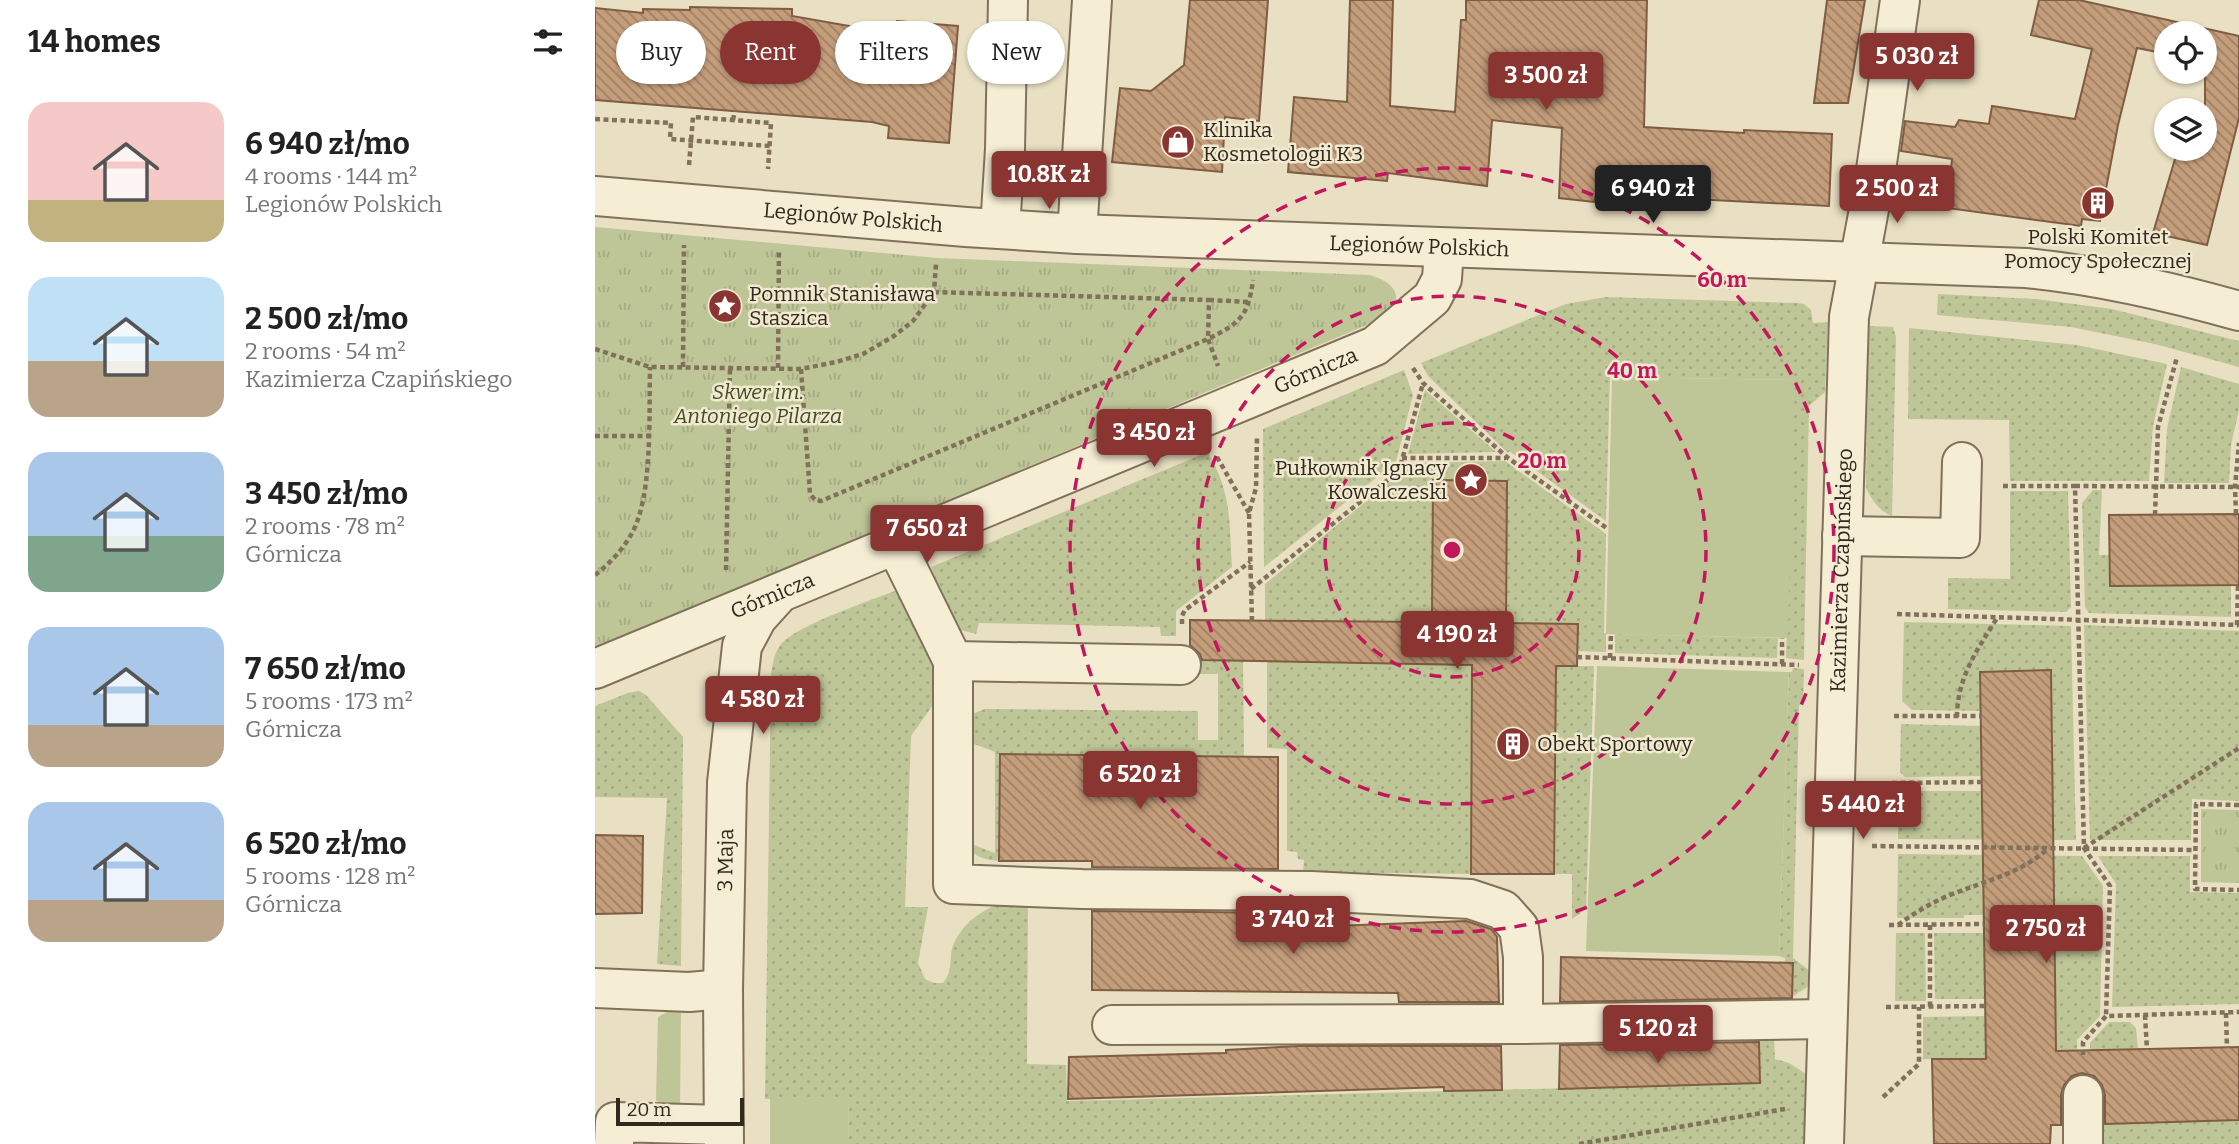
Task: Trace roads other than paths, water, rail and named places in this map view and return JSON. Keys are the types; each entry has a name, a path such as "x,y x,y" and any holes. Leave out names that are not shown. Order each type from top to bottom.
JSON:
{"street":[{"path":"1000,229 1008,0"},
{"path":"1077,233 1092,0"},
{"name":"Kazimierza Czapińskiego","path":"1824,1144 1849,317 1875,177 1900,0"},
{"name":"Legionów Polskich","path":"595,197 1077,233 2002,267 2076,274 2149,286 2239,311"},
{"name":"Górnicza","path":"595,669 1375,346 1432,298 1442,279 1444,248"},
{"path":"1842,536 1960,538 1962,474"},
{"path":"896,545 953,661 953,884 1082,889 1311,891 1470,899 1503,910 1518,928 1523,957 1523,1024"},
{"name":"3 Maja","path":"724,1134 723,989 727,783 739,661 748,630 780,593"},
{"path":"953,661 1181,665"},
{"path":"595,988 689,992 723,989"},
{"path":"1112,1024 1523,1024 1827,1019"},
{"path":"2083,1094 2083,1144"},
{"path":"614,1144 615,1122 724,1134"}],"place":[{"name":"Klinika Kosmetologii K3","path":"1178,142"},
{"name":"Polski Komitet Pomocy Społecznej","path":"2098,203"},
{"name":"Pomnik Stanisława Staszica","path":"725,306"},
{"name":"Pułkownik Ignacy Kowalczeski","path":"1471,480"},
{"name":"Obekt Sportowy","path":"1513,744"}],"park label":[{"name":"Skwer im. Antoniego Pilarza","path":"758,404"}]}
